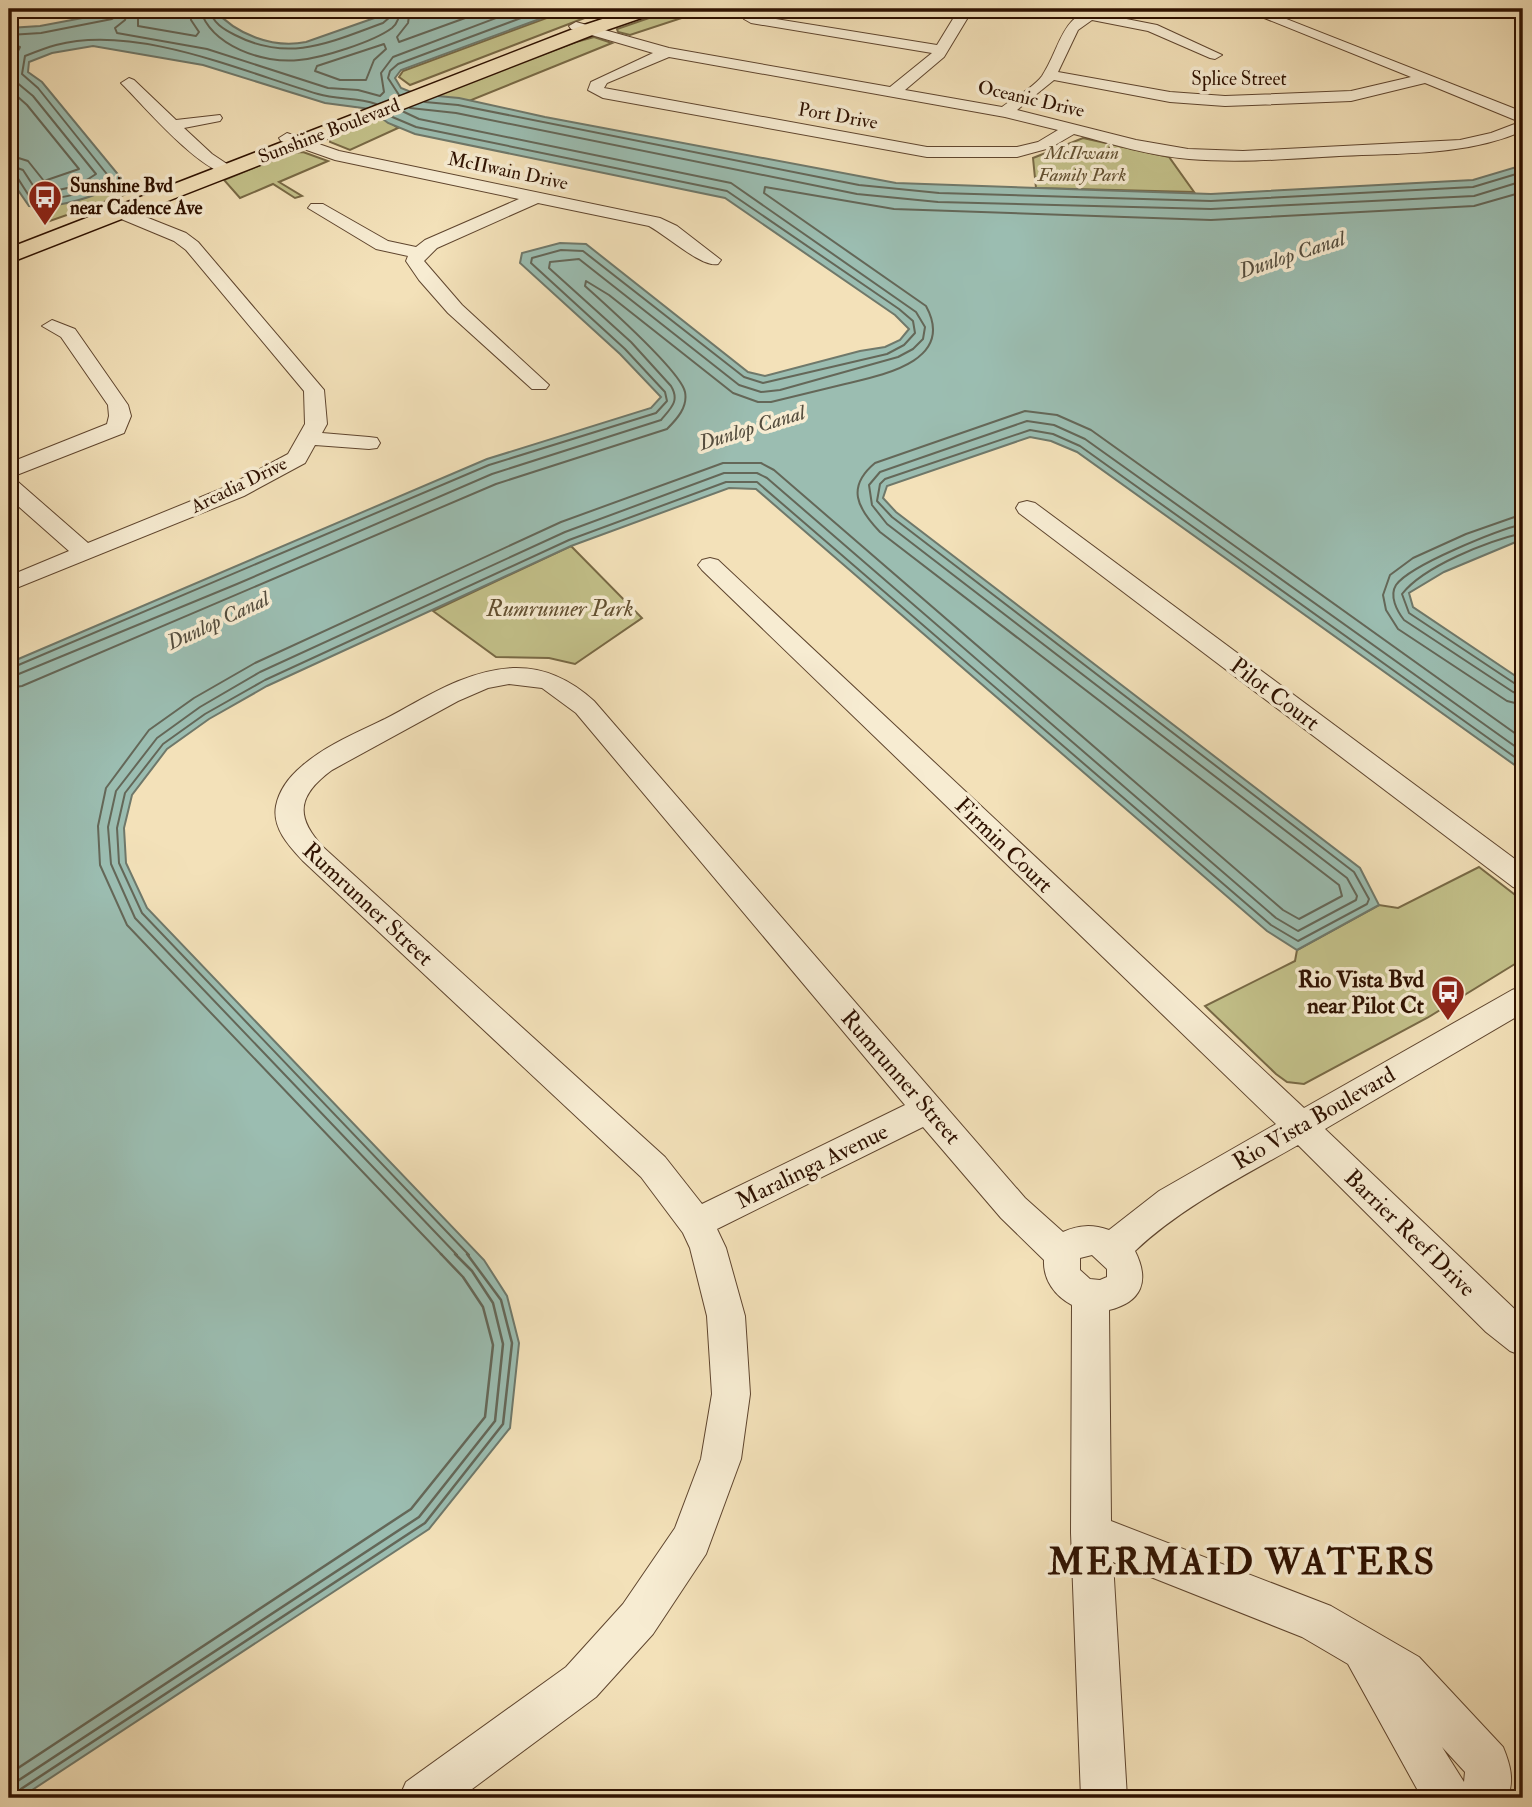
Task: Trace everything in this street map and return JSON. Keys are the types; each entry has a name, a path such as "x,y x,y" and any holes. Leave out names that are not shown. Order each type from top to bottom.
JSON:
{"main road":[{"name":"Sunshine Boulevard","path":"9,245 114,209 627,9"},
{"name":"Sunshine Boulevard","path":"582,28 650,9"},
{"name":"Sunshine Boulevard","path":"9,256 114,209"}],"street":[{"path":"893,92 943,50 966,9"},
{"name":"Oceanic Drive","path":"582,28 667,52 1005,113 1150,148 1227,156 1449,146 1481,141 1516,121 1474,96 1249,9"},
{"path":"1005,113 1051,75 1070,33 1092,12 1153,28 1215,55"},
{"path":"751,19 943,50"},
{"name":"Port Drive","path":"595,88 602,80 667,52"},
{"name":"Splice Street","path":"1051,75 1170,97 1239,102 1351,96 1385,90 1426,78"},
{"path":"130,83 206,158 222,167"},
{"name":"Port Drive","path":"577,90 595,88 608,95 927,152 1017,152 1050,143 1072,129"},
{"path":"175,125 214,118"},
{"name":"McIIwain Drive","path":"293,140 335,155 654,222 671,230 712,260"},
{"path":"536,198 432,244 419,253 415,261 423,274 539,385"},
{"path":"317,208 382,245 419,253"},
{"name":"Arcadia Drive","path":"9,584 236,491 297,458 316,424 314,390 192,246 180,237 114,209"},
{"path":"9,471 116,428 120,415 118,405 68,333 52,326"},
{"path":"309,438 369,443"},
{"path":"9,486 85,553"},
{"name":"Pilot Court","path":"1027,508 1523,880"},
{"name":"Firmin Court","path":"710,565 1299,1125"},
{"name":"Rumrunner Street","path":"422,1798 582,1682 638,1619 691,1540 721,1459 731,1394 726,1316 708,1248 696,1223 653,1167 292,832 289,806 299,784 322,764 483,682 509,676 535,678 563,686 585,707 1013,1208 1062,1254"},
{"name":"Rio Vista Boulevard","path":"1114,1249 1138,1226 1171,1201 1299,1125 1523,999"},
{"name":"Maralinga Avenue","path":"696,1223 928,1109"},
{"name":"Barrier Reef Drive","path":"1299,1125 1499,1320 1523,1339"},
{"path":"1089,1240 1114,1249 1125,1266 1121,1287 1102,1296 1079,1292 1063,1276 1060,1264 1062,1254 1078,1241 1089,1240"},
{"path":"1090,1296 1091,1533 1104,1798"},
{"path":"1091,1533 1316,1621 1404,1672 1487,1763 1489,1787 1480,1798"},
{"path":"1362,1647 1383,1680 1427,1767 1448,1798"}],"green space":[{"path":"571,9 608,9 410,85 399,77 403,71"},
{"path":"675,9 709,9 630,35 618,32 617,29"},
{"path":"594,37 612,43 469,101 431,96 576,42"},
{"path":"382,117 398,128 350,150 330,142 331,137"},
{"name":"McIlwain Family Park","path":"1083,138 1169,157 1194,192 1036,188 1033,158"},
{"path":"303,152 328,161 279,182 302,196 295,198 273,184 240,198 224,180 290,153"},
{"path":"116,184 138,190 47,222 43,208 75,200"},
{"name":"Rumrunner Park","path":"571,546 642,618 575,664 549,658 496,657 433,611"},
{"path":"1479,867 1523,901 1523,959 1427,1018 1304,1084 1287,1082 1276,1074 1205,1006 1295,961 1297,950 1379,905 1398,908"}],"water":[{"name":"Dunlop Canal","path":"130,9 214,9 233,26 256,38 293,44 380,16 385,13 381,9 567,9 401,70 395,78 401,88 416,94 459,98 545,117 896,183 1211,194 1473,180 1523,165 1523,539 1444,572 1409,593 1413,607 1523,681 1523,771 1077,452 1051,441 1030,437 887,486 883,498 896,512 1360,868 1379,905 1297,950 1267,931 756,489 729,488 571,546 267,686 209,719 167,749 132,795 124,828 126,863 147,908 484,1260 507,1296 519,1343 510,1428 429,1529 20,1798 9,1798 9,663 487,459 651,408 661,397 620,354 520,263 522,253 560,243 586,244 748,372 765,376 885,347 900,340 909,329 895,315 725,198 415,134 388,123 370,109 325,103 203,65 93,46 52,53 29,62 28,72 42,82 121,178 103,191 78,200 51,206 29,206 9,177 9,28 40,26"}],"place":[{"name":"Sunshine Bvd near Cadence Ave","path":"45,227"},
{"name":"Rio Vista Bvd near Pilot Ct","path":"1448,1022"}],"district":[{"name":"MERMAID WATERS","path":"1242,1562"}]}
